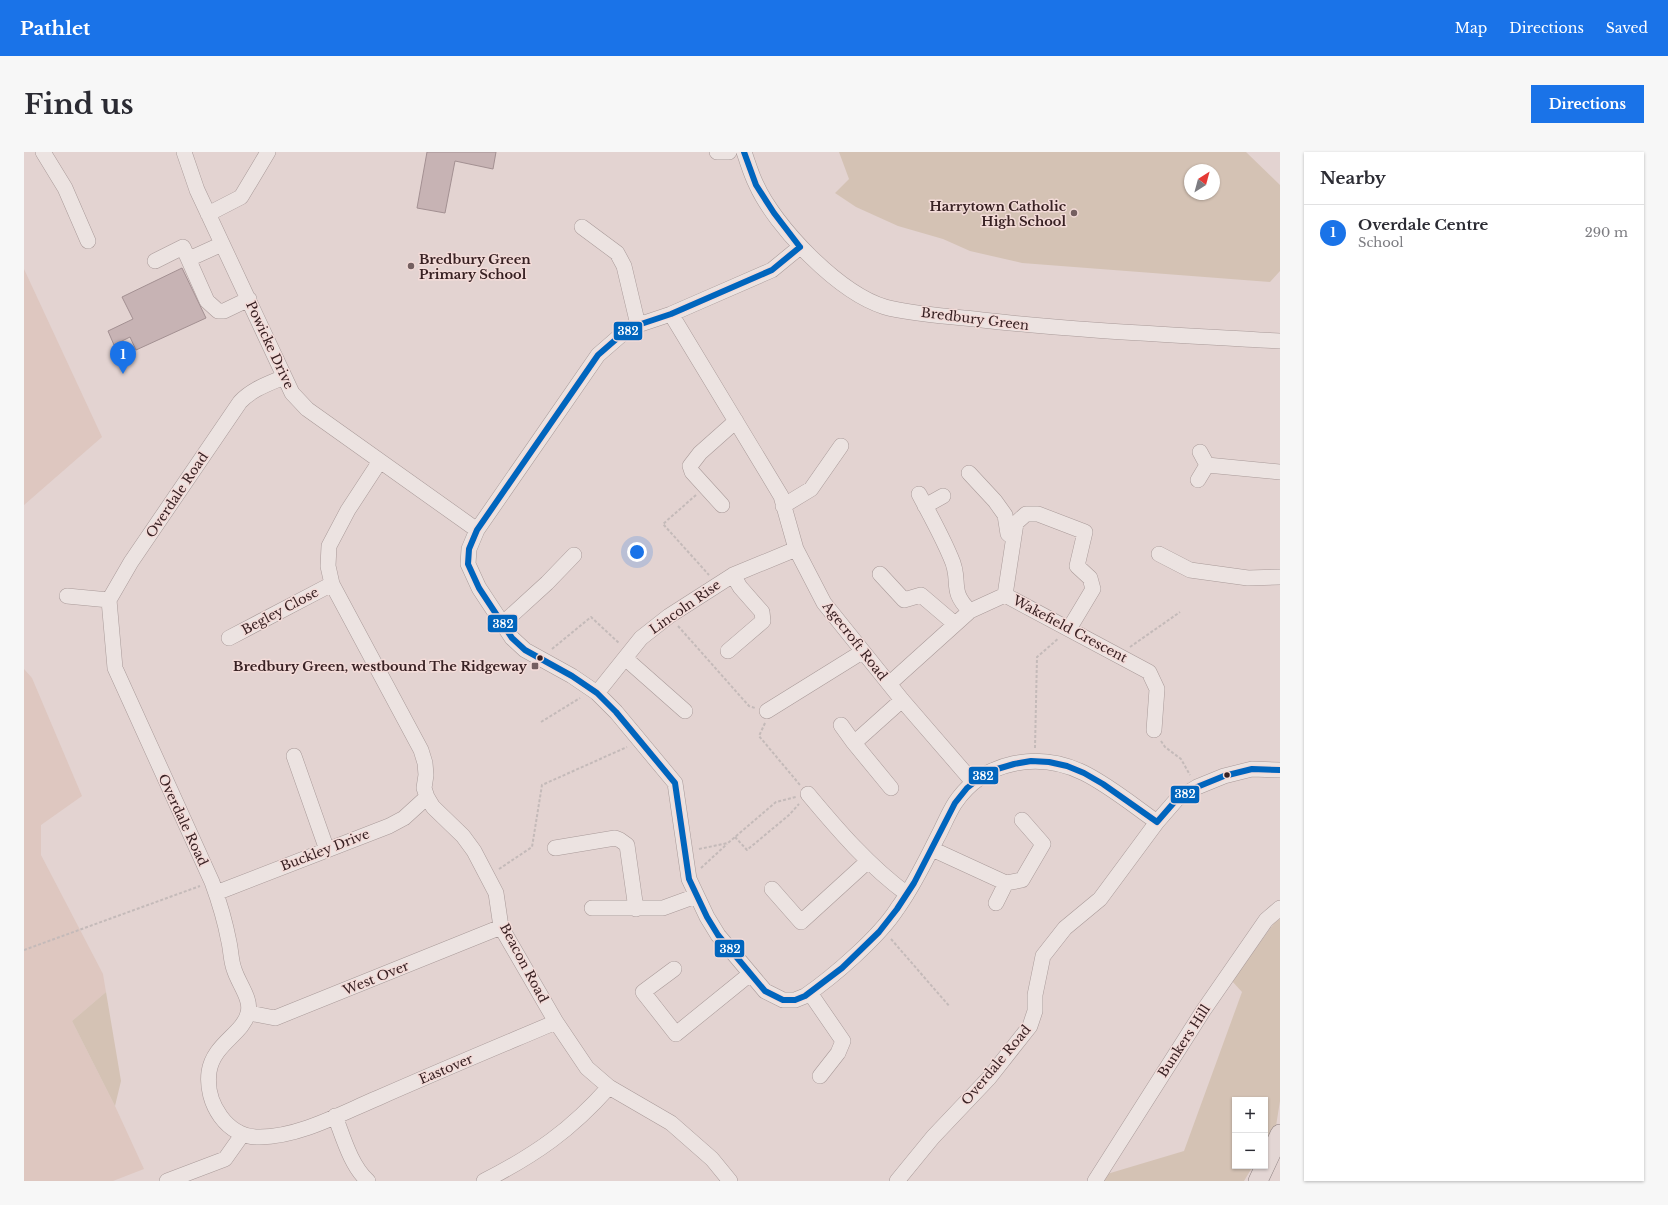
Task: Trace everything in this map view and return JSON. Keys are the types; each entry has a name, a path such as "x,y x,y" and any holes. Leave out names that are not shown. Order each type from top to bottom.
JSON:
{"main road":[{"path":"1258,1181 1280,1134"}],"street":[{"path":"43,152 65,188 88,241"},
{"name":"Powicke Drive","path":"184,152 197,190 292,394 299,401 380,461 476,530"},
{"path":"208,214 241,197 268,152"},
{"path":"717,152 729,152"},
{"name":"Bredbury Green","path":"744,152 756,185 774,213 800,247 828,274 855,292 884,306 1035,326 1280,342"},
{"path":"582,227 617,253 624,266 638,326"},
{"path":"189,259 222,244"},
{"path":"800,247 772,270 671,314 638,326 621,335 594,359 476,530 469,549 468,564 479,588 502,624 518,644 572,676 595,692 639,738 675,783 689,879 696,896 718,935 765,991 777,998 795,1000 810,993 887,923 907,894 955,804 973,782 999,767 1017,762 1034,761 1061,764 1084,774 1157,822"},
{"path":"155,261 183,248 207,301 218,311 224,311 249,299"},
{"name":"Agecroft Road","path":"671,314 781,496 796,550 824,603 862,652 973,782"},
{"name":"Overdale Road","path":"249,1013 248,1003 233,969 224,915 214,887 115,668 109,600 131,562 240,402 248,394 284,377"},
{"path":"722,505 692,472 690,466 700,453 736,421"},
{"path":"783,506 811,489 841,446"},
{"path":"1198,480 1204,458 1280,472"},
{"path":"380,461 348,510 329,546 328,566 332,584 421,750 425,763 426,775 424,788 427,797"},
{"path":"969,473 996,501 1005,515 1008,534 1013,538"},
{"path":"943,496 922,500 952,559 956,574 956,589 960,602 970,611"},
{"path":"1005,595 1016,523 1026,514 1038,514 1085,532 1077,566 1090,578 1093,589 1069,629"},
{"name":"Lincoln Rise","path":"595,692 641,638 669,616 733,575 796,550"},
{"path":"1159,554 1190,570 1248,578 1280,577"},
{"path":"502,624 547,583 574,555"},
{"path":"880,574 904,600 921,595 955,624"},
{"path":"728,651 763,621 762,612 740,588 733,575"},
{"name":"Begley Close","path":"236,639 332,584"},
{"name":"Wakefield Crescent","path":"889,684 970,611 1005,595 1149,672 1157,689 1154,730"},
{"path":"68,596 109,600"},
{"path":"767,711 862,652"},
{"path":"627,655 685,711"},
{"path":"854,743 902,700"},
{"path":"841,725 890,788"},
{"path":"294,756 327,850"},
{"name":"Overdale Road","path":"897,1181 933,1137 989,1078 1030,1026 1035,1011 1036,988 1043,956 1065,928 1100,898 1157,822 1177,799 1197,787 1224,776 1252,769 1280,770"},
{"path":"808,794 853,847 907,894"},
{"name":"Buckley Drive","path":"214,887 327,850 404,818 427,797"},
{"name":"Beacon Road","path":"427,797 433,807 463,836 488,876 498,898 501,927 556,1022 587,1068 609,1087 671,1123 712,1158 730,1181"},
{"path":"932,849 1006,883 1022,880 1043,844 1022,820"},
{"path":"555,848 615,838 625,842 627,845 631,869 636,909"},
{"path":"772,889 800,922 868,861"},
{"path":"996,903 1006,883"},
{"path":"592,908 663,908 696,896"},
{"name":"Bunkers Hill","path":"1095,1181 1203,1011 1266,920 1280,908"},
{"name":"West Over","path":"249,1013 275,1018 501,927"},
{"path":"674,969 643,992 676,1034 750,974"},
{"path":"810,993 843,1041 838,1053 820,1076"},
{"path":"249,1013 239,1030 231,1036 217,1052 209,1072 210,1094 217,1112 229,1127 242,1135 259,1138 288,1134 335,1116 350,1154 368,1181"},
{"name":"Eastover","path":"335,1116 556,1022"},
{"path":"484,1181 537,1151 561,1134 585,1114 609,1087"},
{"path":"167,1181 225,1159 242,1135"}],"path":[{"path":"706,487 663,524 712,579"},
{"path":"1122,657 1128,648 1180,612"},
{"path":"669,616 749,706 767,711 764,727 759,736 808,794"},
{"path":"541,659 591,617 627,655"},
{"path":"1034,761 1037,657 1069,629"},
{"path":"541,722 595,692"},
{"path":"1154,730 1165,747 1181,758 1197,787"},
{"path":"488,876 532,848 542,784 630,746 639,738"},
{"path":"689,879 776,802 808,794"},
{"path":"735,837 747,850 789,815 808,794"},
{"path":"685,852 728,843"},
{"path":"24,950 214,887"},
{"path":"887,923 894,930 889,936 950,1007"}],"shaded area":[{"name":"Harrytown Catholic High School","path":"839,152 1246,152 1280,185 1280,271 1270,282 1022,263 970,251 943,239 898,226 856,207 835,193 849,179"},
{"path":"24,269 102,437 24,505"},
{"path":"24,669 32,678 82,796 41,825 41,855 103,974 106,992 72,1021 115,1106 144,1169 113,1181 24,1181"},
{"path":"1280,919 1280,1101 1276,1126 1268,1139 1268,1097 1232,1097 1232,1169 1251,1169 1244,1181 1103,1181 1107,1174 1184,1151 1242,992 1232,981 1275,922"},
{"path":"106,992 121,1081 115,1106 72,1021"}],"building":[{"name":"Bredbury Green Primary School","path":"427,152 496,152 493,169 455,161 445,213 417,208"},
{"path":"182,268 206,318 136,350 130,337 114,345 108,331 133,319 122,297"}],"transit line":[{"name":"382","path":"744,152 756,185 774,213 800,247"},
{"name":"382","path":"800,247 772,270 671,314 638,325 621,335 598,355 477,530 469,549 468,564 479,588 512,638 525,650 572,676 597,693 616,712 675,783 689,879 707,917 718,935 765,991 783,1000 795,1000 805,996 842,968 879,932 897,909 914,883 955,803 967,788 981,777 997,769 1031,761 1049,762 1067,766 1084,773 1103,784 1157,822"},
{"name":"382","path":"1157,822 1177,799 1197,787 1224,776 1252,769 1280,770"}],"place":[{"name":"Harrytown Catholic High School","path":"1074,213"},
{"name":"Bredbury Green Primary School","path":"411,266"},
{"name":"Overdale Centre","path":"123,374"},
{"name":"Bredbury Green, westbound The Ridgeway","path":"535,666"}]}
